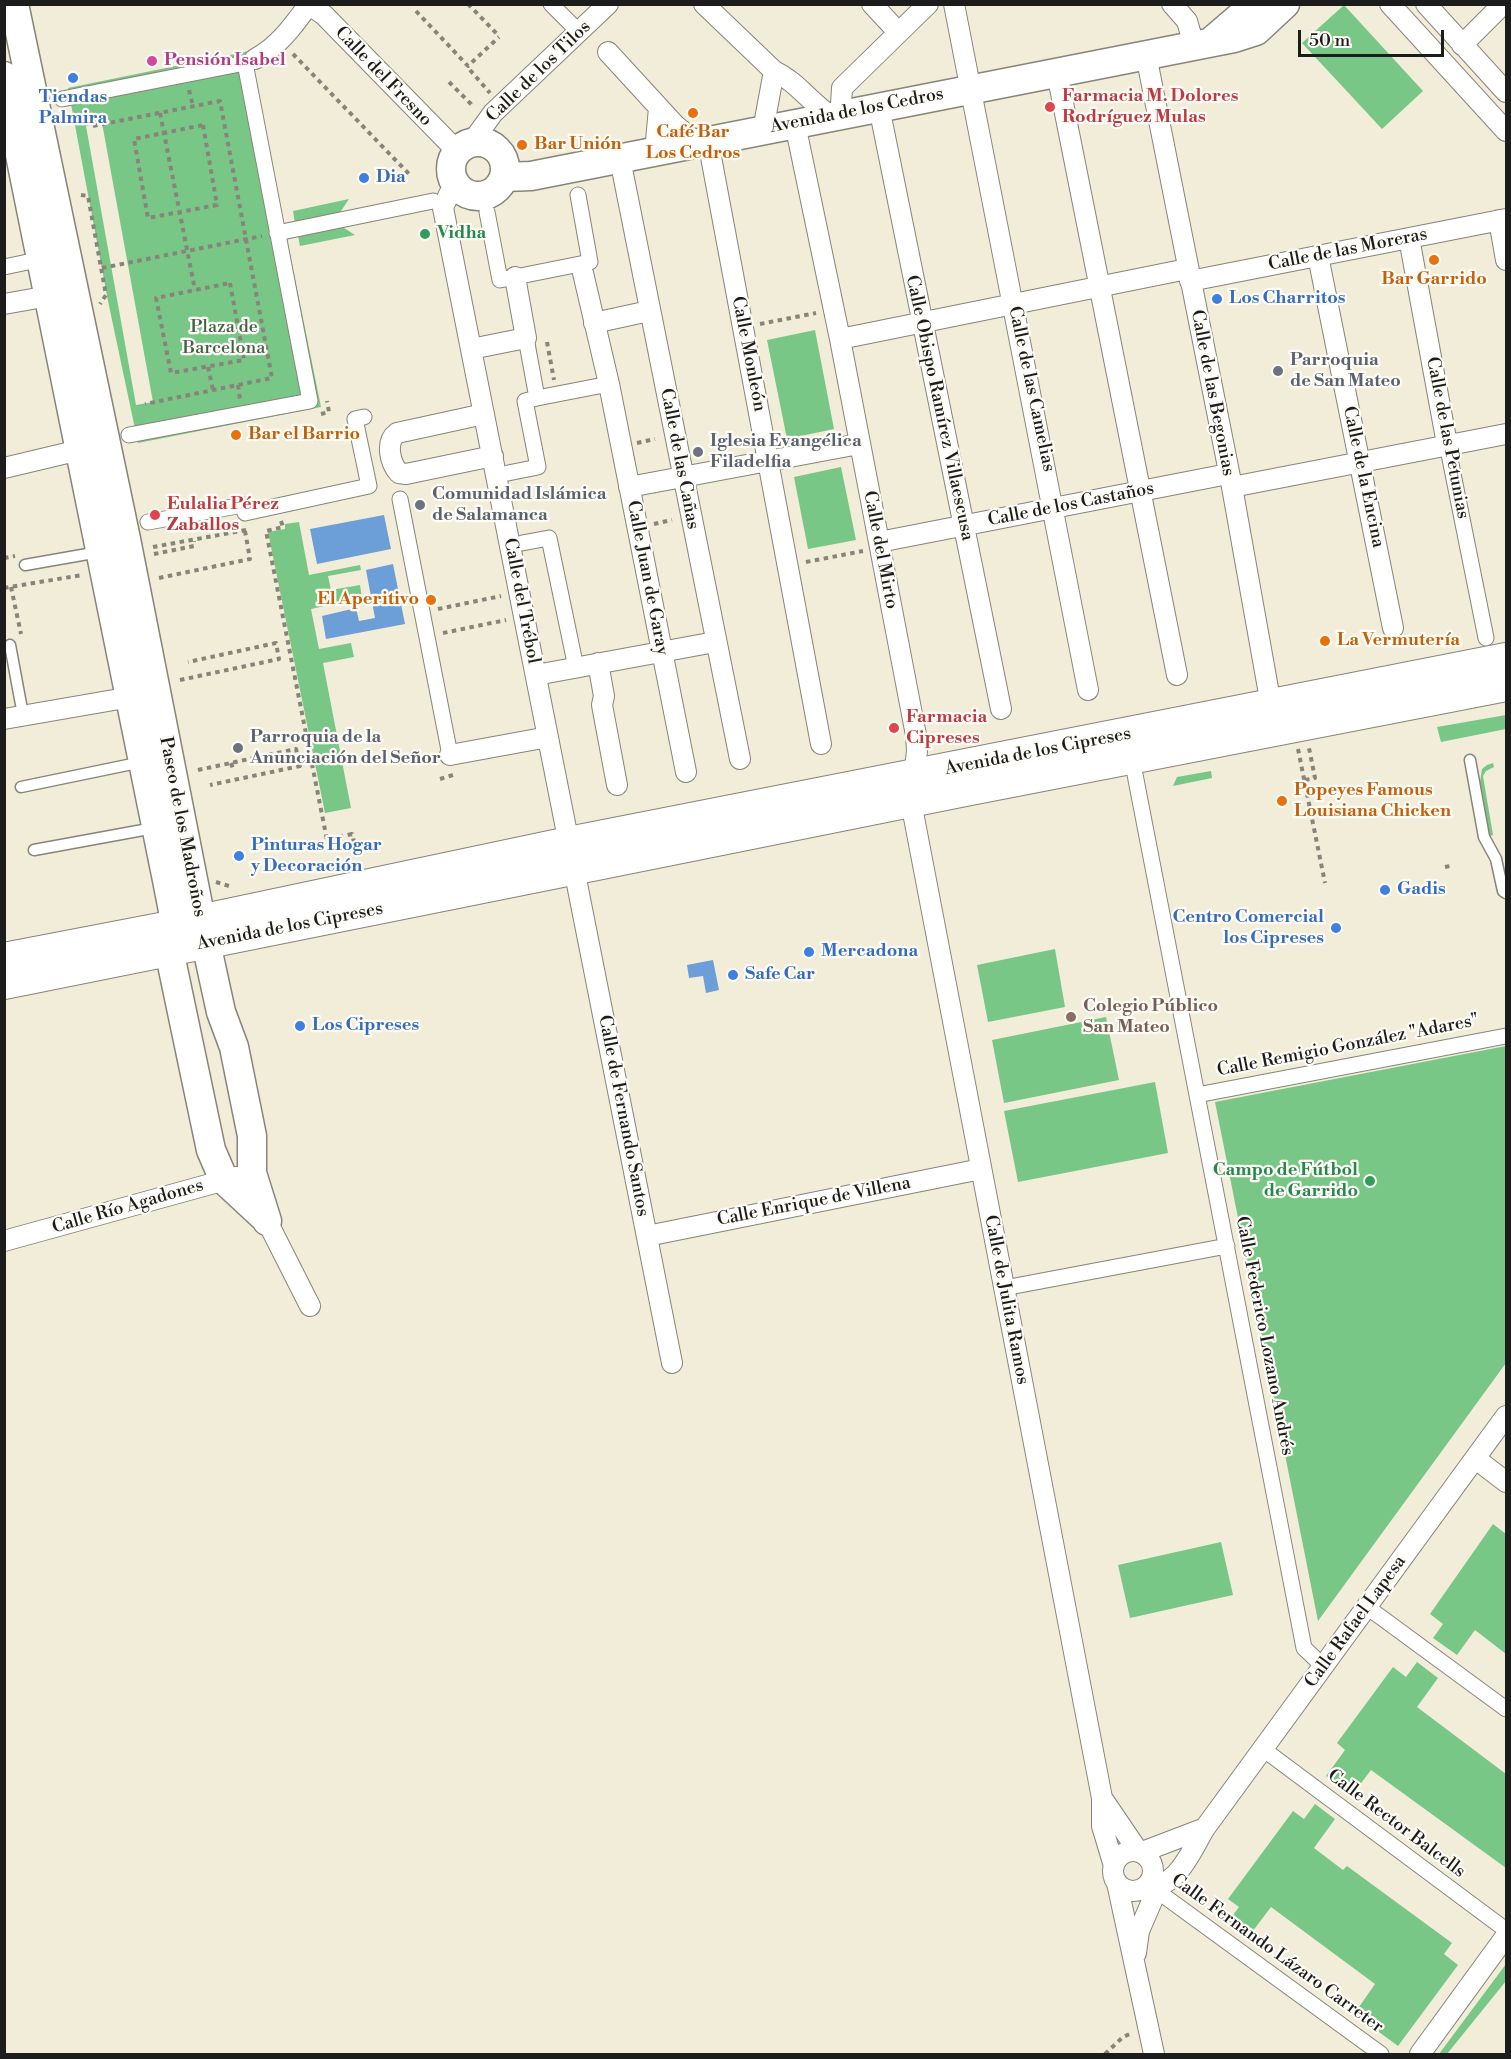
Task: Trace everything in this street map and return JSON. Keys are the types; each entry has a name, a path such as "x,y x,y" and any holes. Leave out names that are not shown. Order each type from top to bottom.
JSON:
{"main road":[{"path":"14,4 16,106 42,259 81,452"},
{"name":"Avenida de los Cedros","path":"504,177 531,176 1213,42 1256,32 1285,4"},
{"name":"Avenida de los Cedros","path":"1213,42 1255,6"},
{"path":"4,76 16,106 69,274 101,430"},
{"path":"490,145 498,150 505,167 504,177 494,192 484,196 448,192 450,168 465,147 490,145"},
{"name":"Paseo de los Madroños","path":"101,430 123,528 192,875 188,935 211,1150 224,1180 267,1221"},
{"name":"Paseo de los Madroños","path":"81,452 156,828 188,935 234,1047 252,1136 252,1173 267,1221"},
{"name":"Avenida de los Cipreses","path":"4,983 188,935 572,856 913,789 1284,727 1496,648"},
{"name":"Avenida de los Cipreses","path":"913,789 1132,759 1284,727 1506,685"},
{"name":"Avenida de los Cipreses","path":"4,959 188,935"}],"street":[{"path":"255,59 265,54 290,29 308,4"},
{"name":"Calle del Fresno","path":"308,4 324,15 465,147"},
{"path":"551,4 579,32"},
{"name":"Calle de los Tilos","path":"465,147 493,113 608,4"},
{"path":"704,4 774,71 785,76 818,108 840,115 842,88 928,4"},
{"path":"872,4 898,32"},
{"name":"Calle de las Camelias","path":"954,4 1088,690"},
{"path":"1172,4 1187,21 1213,42"},
{"path":"1390,4 1506,131"},
{"path":"1426,4 1506,92"},
{"path":"1462,45 1503,4"},
{"path":"608,52 659,108 703,142"},
{"name":"Calle de las Begonias","path":"1146,55 1230,481 1284,727"},
{"path":"62,99 245,63 310,402 129,435"},
{"path":"763,130 774,71"},
{"path":"1057,74 1177,675"},
{"name":"Calle Obispo Ramírez Villaescusa","path":"879,107 920,322 1001,709"},
{"path":"655,152 659,108"},
{"name":"Calle del Mirto","path":"795,124 840,339 859,444 871,547 916,735 913,789"},
{"name":"Calle Monleón","path":"703,142 768,461 821,744"},
{"name":"Calle de las Cañas","path":"620,159 740,759"},
{"path":"277,232 448,192"},
{"name":"Calle del Trébol","path":"448,192 443,208 572,856"},
{"name":"Calle Juan de Garay","path":"578,195 590,262 583,268 609,384 686,772"},
{"path":"487,212 500,280 547,270 583,268"},
{"path":"1503,220 1506,260"},
{"name":"Calle de las Moreras","path":"840,339 1100,286 1318,255 1503,220"},
{"name":"Calle de las Petunias","path":"1409,238 1448,444 1496,648"},
{"name":"Calle de la Encina","path":"1318,255 1394,628"},
{"path":"4,267 42,259"},
{"path":"4,304 50,296 60,288 69,274"},
{"path":"515,277 537,398"},
{"path":"594,323 649,311"},
{"path":"471,349 526,338"},
{"path":"508,473 538,467 525,401 609,384"},
{"path":"484,414 397,433 391,437 391,454 395,468 399,473 406,474 493,456"},
{"path":"148,522 243,505 245,513 369,486 355,419 364,417"},
{"path":"4,468 81,452 94,445 101,430"},
{"name":"Calle de los Castaños","path":"871,547 963,526 1141,491 1360,462 1506,434"},
{"path":"629,487 859,444"},
{"path":"400,499 450,755 548,737"},
{"path":"522,543 549,538 574,658"},
{"path":"536,675 661,650 715,642"},
{"path":"598,663 604,696 602,705 617,785"},
{"path":"14,717 131,697"},
{"name":"Calle Federico Lozano Andrés","path":"1132,759 1304,1648 1323,1666"},
{"name":"Calle de Julita Ramos","path":"913,789 981,1169 1102,1798 1102,1826 1115,1874 1154,2055"},
{"name":"Calle de Fernando Santos","path":"572,856 672,1363"},
{"name":"Calle Remigio González \"Adares\"","path":"1197,1095 1506,1036"},
{"name":"Calle Enrique de Villena","path":"647,1236 981,1169"},
{"name":"Calle Río Agadones","path":"4,1241 252,1173"},
{"name":"Paseo de los Madroños","path":"267,1221 310,1306"},
{"path":"1004,1288 1227,1246"},
{"name":"Calle Rafael Lapesa","path":"1150,1886 1164,1886 1179,1870 1205,1828 1506,1416"},
{"path":"1476,1459 1506,1482"},
{"path":"1367,1607 1506,1709"},
{"name":"Calle Rector Balcells","path":"1263,1749 1506,1930"},
{"name":"Calle de Julita Ramos","path":"1102,1798 1140,1851"},
{"path":"1140,1851 1151,1860 1154,1871 1150,1886 1126,1890 1115,1874 1119,1857 1127,1851 1140,1851 1205,1828"},
{"name":"Calle de Julita Ramos","path":"1135,1964 1139,1931 1152,1901 1150,1886"},
{"name":"Calle Fernando Lázaro Carreter","path":"1150,1886 1381,2055"},
{"path":"1420,2055 1506,1936"}],"lane":[{"path":"25,565 102,551"},
{"path":"10,645 14,717"},
{"path":"1470,760 1484,837 1496,859 1503,891 1506,893"},
{"path":"21,787 144,762"},
{"path":"34,850 156,828"}],"path":[{"path":"416,11 468,66 500,37 468,4"},
{"path":"292,53 410,175"},
{"path":"470,70 492,96"},
{"path":"449,82 472,106 488,91"},
{"path":"93,126 220,101 246,239 272,378 145,404"},
{"path":"160,113 195,290"},
{"path":"203,125 217,205 179,212 148,218 134,139 203,125"},
{"path":"81,195 88,196 102,268 106,295 100,304"},
{"path":"102,268 277,232"},
{"path":"230,283 244,360 171,373 156,298 195,290 230,283"},
{"path":"759,325 816,313"},
{"path":"547,342 564,393"},
{"path":"208,367 213,390"},
{"path":"318,415 329,412 326,395"},
{"path":"631,445 655,439"},
{"path":"273,520 281,518 283,527 266,531 327,840 352,834 355,846"},
{"path":"648,525 672,520"},
{"path":"153,547 245,531 250,559 159,578"},
{"path":"154,554 194,546 194,541"},
{"path":"803,563 871,547"},
{"path":"4,588 83,574"},
{"path":"423,612 504,596"},
{"path":"428,636 510,620"},
{"path":"180,680 279,659 276,643 188,662"},
{"path":"1284,727 1305,780 1324,883"},
{"path":"1305,780 1315,778 1309,746"},
{"path":"198,770 296,749 300,766 210,784"},
{"path":"231,763 232,769"},
{"path":"440,779 453,776"},
{"path":"192,875 212,871 216,882 221,885 241,886"},
{"path":"1105,2055 1123,2037 1148,2026"}],"green space":[{"path":"1344,5 1423,91 1382,129 1302,43"},
{"name":"Plaza de Barcelona","path":"249,51 321,407 138,443 108,301 68,88","holes":["102,123 153,402 136,405 86,126"]},
{"path":"349,199 339,214 295,223 293,211"},
{"path":"341,226 355,235 300,246 298,236"},
{"path":"815,330 834,429 787,439 767,340"},
{"path":"841,467 856,540 808,549 794,477"},
{"path":"299,522 309,575 360,565 361,570 328,576 331,590 360,585 362,598 311,609 319,649 351,643 354,657 323,663 351,808 325,813 268,532 285,529 285,524"},
{"path":"1506,715 1506,729 1441,742 1437,727"},
{"path":"1493,763 1494,767 1486,771 1483,776 1493,835 1490,836 1480,782 1482,769"},
{"path":"1211,771 1212,778 1173,786 1177,777"},
{"path":"1055,949 1065,1007 988,1022 977,965"},
{"path":"1106,1017 1119,1080 1004,1103 992,1040"},
{"path":"1506,1046 1506,1363 1318,1621 1215,1102"},
{"path":"1155,1082 1168,1153 1018,1182 1004,1111"},
{"path":"1493,1524 1506,1534 1506,1654 1475,1630 1457,1655 1433,1638 1443,1624 1430,1614"},
{"path":"1221,1542 1233,1595 1130,1618 1118,1565"},
{"path":"1417,1662 1438,1678 1417,1707 1506,1774 1506,1868 1371,1770 1352,1795 1326,1776 1345,1750 1337,1743 1393,1667 1406,1677"},
{"path":"1315,1804 1335,1819 1314,1848 1343,1870 1347,1866 1452,1943 1444,1954 1458,1965 1398,2046 1349,2010 1354,2004 1359,2007 1375,1984 1271,1907 1249,1936 1228,1922 1239,1907 1228,1899 1293,1811 1304,1819"},
{"path":"1506,1964 1506,1981 1447,2054 1439,2054"}],"water":[{"path":"384,515 391,549 317,564 310,529"},
{"path":"393,564 405,624 326,639 322,616 356,608 359,621 375,618 366,570"},
{"path":"713,960 719,990 706,993 703,976 689,978 687,965"}],"place":[{"name":"Pensión Isabel","path":"152,61"},
{"name":"Tiendas Palmira","path":"73,78"},
{"name":"Farmacia M. Dolores Rodríguez Mulas","path":"1050,107"},
{"name":"Café Bar Los Cedros","path":"693,113"},
{"name":"Bar Unión","path":"522,145"},
{"name":"Dia","path":"364,178"},
{"name":"Vidha","path":"425,234"},
{"name":"Bar Garrido","path":"1434,260"},
{"name":"Los Charritos","path":"1217,299"},
{"name":"Parroquia de San Mateo","path":"1278,371"},
{"name":"Bar el Barrio","path":"236,435"},
{"name":"Iglesia Evangélica Filadelfia","path":"698,452"},
{"name":"Comunidad Islámica de Salamanca","path":"420,505"},
{"name":"Eulalia Pérez Zaballos","path":"155,515"},
{"name":"El Aperitivo","path":"431,600"},
{"name":"La Vermutería","path":"1325,641"},
{"name":"Farmacia Cipreses","path":"894,728"},
{"name":"Parroquia de la Anunciación del Señor","path":"238,748"},
{"name":"Popeyes Famous Louisiana Chicken","path":"1282,801"},
{"name":"Pinturas Hogar y Decoración","path":"239,856"},
{"name":"Gadis","path":"1385,890"},
{"name":"Centro Comercial los Cipreses","path":"1336,928"},
{"name":"Mercadona","path":"809,952"},
{"name":"Safe Car","path":"733,975"},
{"name":"Colegio Público San Mateo","path":"1071,1017"},
{"name":"Los Cipreses","path":"300,1026"},
{"name":"Campo de Fútbol de Garrido","path":"1370,1181"}]}
